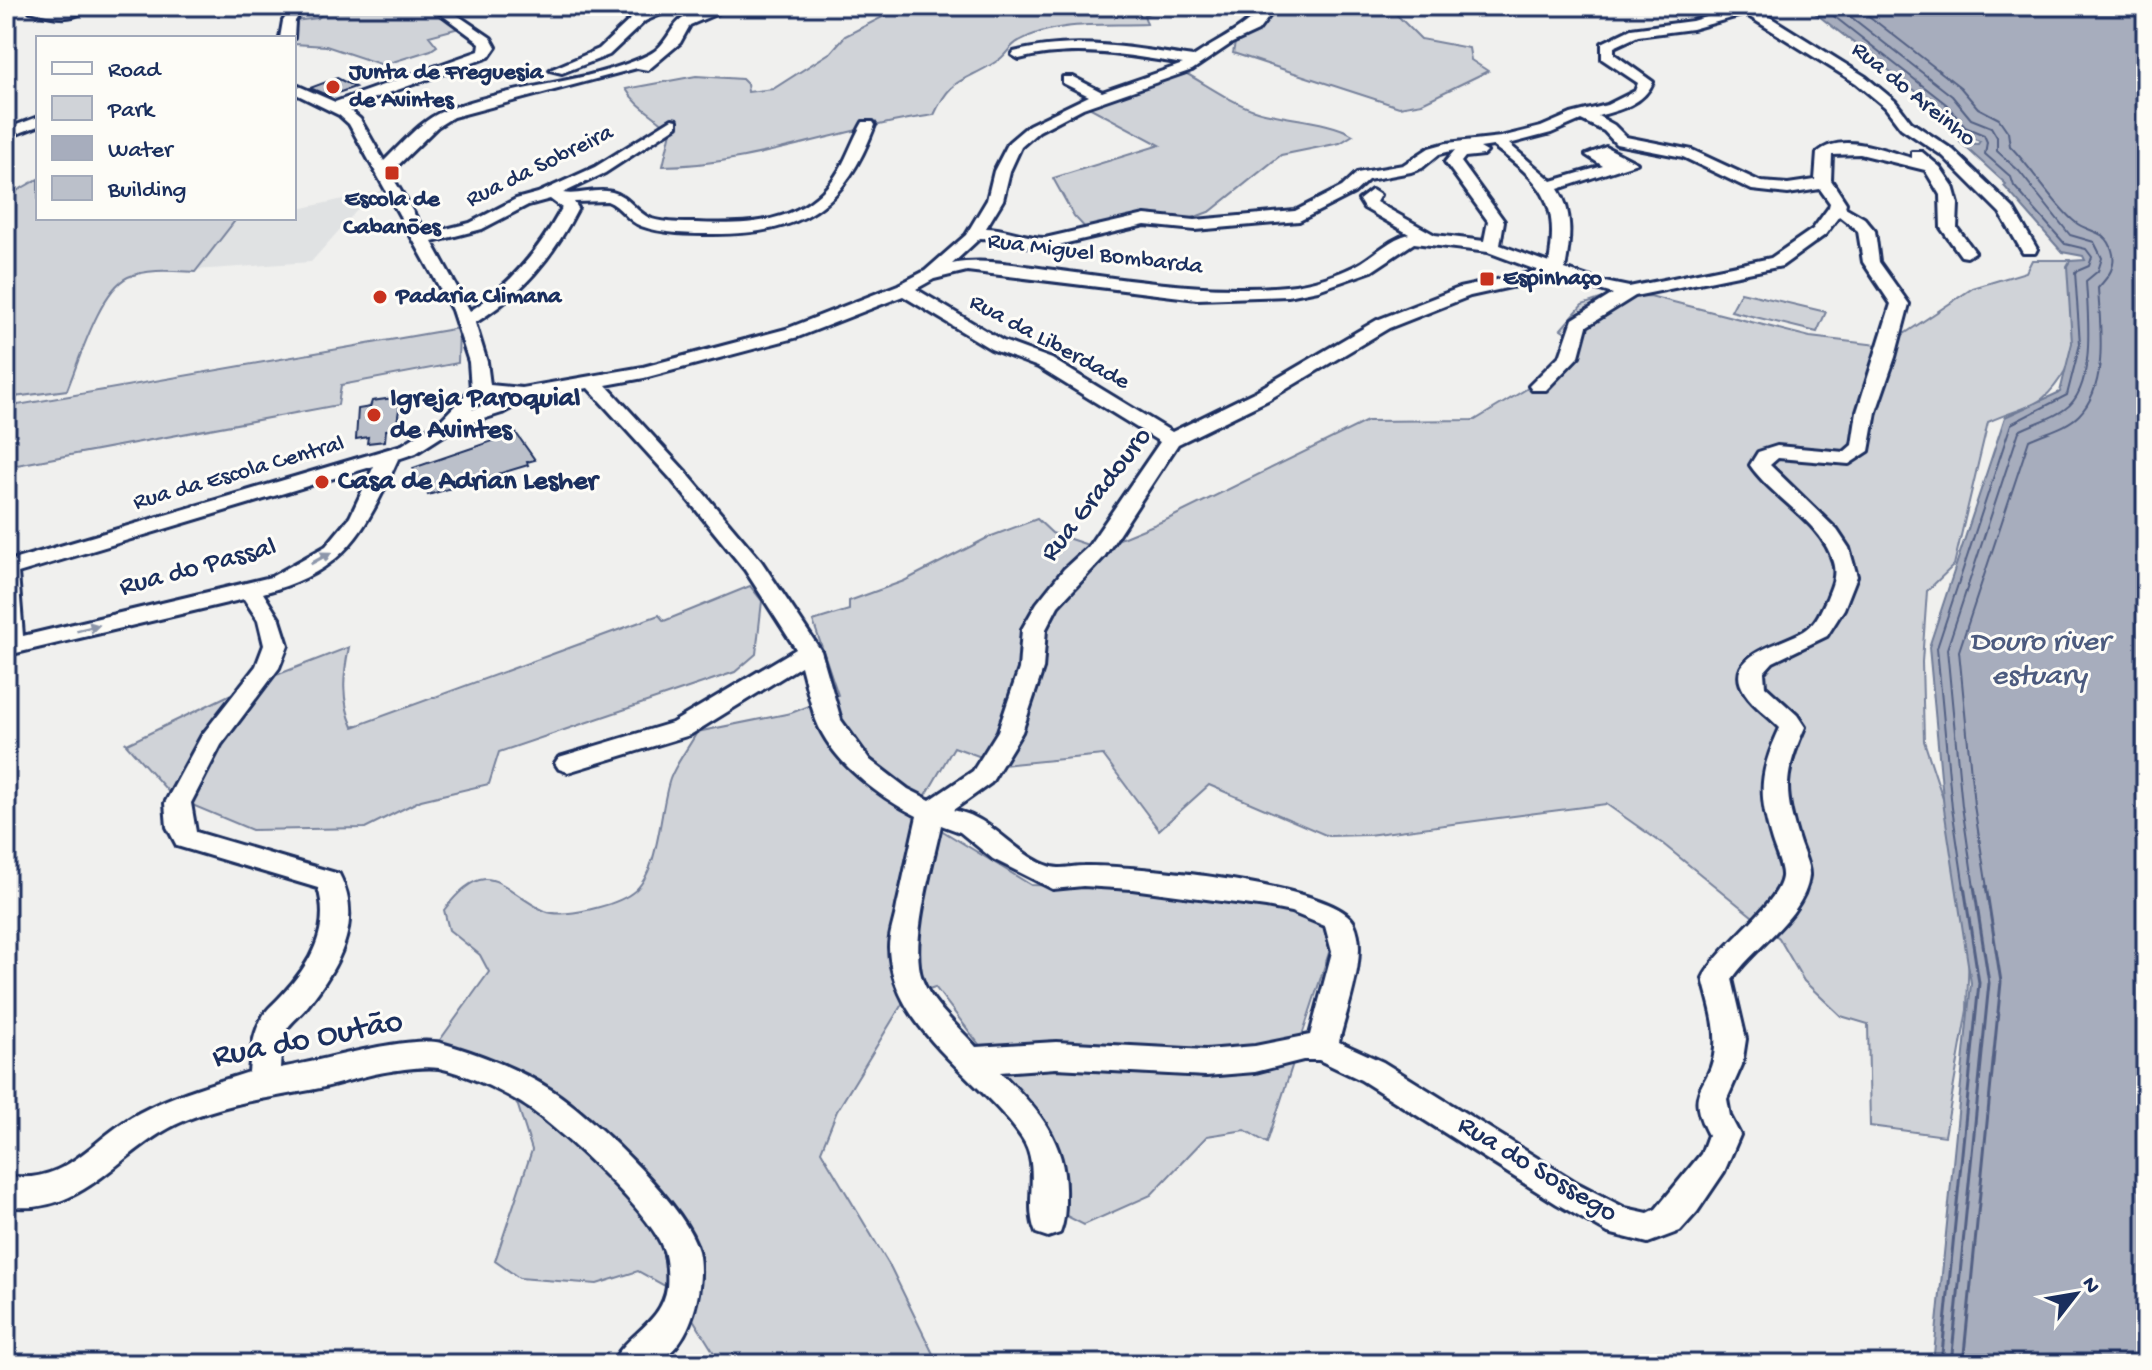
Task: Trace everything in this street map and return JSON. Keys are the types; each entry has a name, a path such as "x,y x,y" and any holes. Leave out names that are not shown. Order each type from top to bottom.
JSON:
{"street":[{"path":"36,6 42,11 76,12"},
{"path":"287,36 289,21 299,6"},
{"path":"335,107 484,54 489,47 486,41 436,6"},
{"path":"653,57 641,34 640,18 673,6"},
{"path":"383,171 432,124 448,114 618,71 653,57 675,40 685,22 728,6"},
{"path":"928,275 974,233 995,200 1002,171 1014,145 1034,128 1059,113 1196,62 1227,40 1253,28 1271,6"},
{"path":"974,233 1002,233 1031,243 1045,243 1145,220 1195,225 1299,216 1348,190 1363,176 1394,172 1422,161 1434,151 1546,130 1630,100 1641,94 1646,86 1643,79 1607,56 1607,46 1620,36 1694,24 1744,8"},
{"name":"Rua do Areinho","path":"1744,8 1861,80 1890,104 1906,125 1948,153 2007,211 2029,249"},
{"path":"542,88 537,76 604,52 641,34"},
{"path":"1019,55 1041,49 1100,49 1196,62"},
{"path":"608,90 651,62 653,57"},
{"path":"1068,80 1101,97"},
{"path":"296,89 335,107 355,122 437,263 465,322 477,348 481,390"},
{"path":"1585,115 1609,128 1621,141 1687,153 1758,187 1788,189 1822,184"},
{"path":"6,127 32,123"},
{"path":"6,134 32,123"},
{"name":"Rua da Sobreira","path":"422,240 476,226 522,202 544,196 600,170 672,123"},
{"path":"565,200 583,194 607,197 623,202 631,214 649,223 729,230 779,224 810,212 833,191 849,168 868,125"},
{"path":"1906,125 1909,149 1944,182 1951,211 1949,228 1967,252"},
{"path":"1496,141 1548,187 1561,209 1563,222 1556,272"},
{"path":"1836,209 1838,203 1822,184 1825,153 1838,146 1852,146 1888,159 1929,166"},
{"path":"1453,162 1461,153 1484,151 1487,156"},
{"path":"1422,161 1453,162"},
{"path":"1453,162 1496,221 1491,247"},
{"path":"1548,187 1616,167"},
{"path":"465,322 495,305 525,278 550,246 570,208 565,200 556,195 544,196"},
{"name":"Rua Miguel Bombarda","path":"1372,195 1367,200 1370,205 1429,239"},
{"name":"Rua Miguel Bombarda","path":"481,390 522,394 593,382 792,333 904,289 928,275 967,266 1197,294 1288,291 1312,286 1375,263 1403,241 1429,239 1491,247 1596,286 1629,292 1776,262 1819,232 1836,209"},
{"name":"Rua do Sossego","path":"1322,1048 1372,1071 1568,1194 1620,1222 1648,1228 1668,1220 1713,1162 1724,1135 1715,1118 1711,1098 1729,1068 1731,1033 1717,978 1730,959 1785,905 1796,875 1774,804 1778,760 1793,727 1785,714 1758,694 1752,682 1752,671 1762,660 1815,635 1823,628 1846,579 1844,562 1829,534 1791,502 1760,465 1765,456 1777,452 1849,458 1862,447 1861,429 1866,407 1886,355 1891,321 1900,304 1893,287 1872,263 1871,242 1865,229 1852,214 1836,209"},
{"name":"Rua Gradouro","path":"931,812 982,777 1010,732 1031,669 1034,629 1041,616 1072,574 1096,552 1171,440 1261,396 1383,324 1417,309 1477,289 1556,272"},
{"name":"Rua da Liberdade","path":"904,289 997,345 1045,363 1171,440"},
{"path":"1539,386 1570,356 1579,323 1629,292"},
{"path":"593,382 678,475 753,566 809,651 829,722 861,766 899,796 931,812 969,825 1002,852 1053,879 1083,876 1132,879 1266,896 1295,902 1335,918 1342,926 1346,952 1322,1048 1303,1047 1255,1059 1206,1063 1056,1055 969,1059"},
{"name":"Rua da Escola Central","path":"6,569 409,449 447,425 481,390"},
{"name":"Rua Miguel Bombarda","path":"447,425 495,409 522,394"},
{"name":"Rua do Passal","path":"6,569 12,646 279,582 334,551 360,519 389,456"},
{"path":"250,590 269,620 276,645 267,668 211,741 178,803 180,827 186,839 329,881 339,918 333,945 296,1000 275,1023 265,1057 264,1083"},
{"path":"568,763 681,729 809,651"},
{"path":"931,812 903,945 908,982 933,1019 991,1084 1010,1100 1038,1135 1050,1175 1048,1222"},
{"name":"Rua do Outão","path":"6,1191 26,1194 60,1188 147,1124 175,1110 264,1083 319,1075 390,1058 438,1055 484,1071 542,1100 621,1170 666,1221 681,1250 684,1288 667,1331 630,1364"}],"shaded area":[{"path":"384,190 386,193 359,208 311,262 195,270 222,220 296,220 296,210"}],"green space":[{"path":"330,6 447,6 467,26 429,36 437,46 431,50 383,65 326,46 296,44 296,36 291,36 294,21 318,18"},
{"path":"904,6 1166,6 1144,15 1147,24 1065,27 1033,34 1019,41 1000,59 953,86 934,115 731,159 663,166 671,131 626,89 696,76 742,79 747,84 748,92 773,89 831,52 845,36"},
{"path":"1273,6 1388,6 1421,39 1469,48 1471,60 1488,71 1422,103 1399,107 1233,53 1235,43 1226,39"},
{"path":"1180,70 1248,108 1333,126 1353,135 1340,143 1281,155 1211,211 1177,224 1155,217 1090,233 1074,216 1053,178 1160,145 1083,104"},
{"path":"36,180 36,220 235,220 195,272 144,272 118,284 100,311 67,390 6,398 6,197"},
{"path":"2032,260 2070,260 2072,263 2078,364 2068,366 2042,399 1988,422 1954,565 1927,591 1922,662 1924,741 1971,884 1967,1010 1945,1136 1870,1126 1868,1024 1841,1016 1804,981 1779,938 1663,844 1606,804 1368,835 1328,836 1209,785 1159,830 1103,755 1003,765 954,747 915,814 1031,885 1293,892 1338,925 1267,1143 1245,1130 1207,1136 1151,1195 1084,1225 1051,1208 1024,1103 935,987 907,996 837,1111 821,1151 891,1268 938,1364 721,1364 676,1292 638,1271 597,1284 519,1278 495,1261 532,1150 518,1106 500,1083 442,1061 440,1040 489,972 480,955 449,930 444,910 459,892 473,882 484,879 506,886 530,903 554,913 590,910 632,893 641,884 653,857 670,779 697,732 791,713 838,695 813,621 849,610 849,601 904,581 989,537 1037,519 1052,533 1091,546 1117,540 1168,519 1367,421 1475,420 1533,385 1575,338 1561,329 1582,305 1606,297 1650,296 1810,337 1886,346 1973,288 2026,272"},
{"path":"1741,292 1826,312 1817,332 1731,311"},
{"path":"459,328 458,363 341,385 338,405 6,467 6,407"},
{"path":"750,586 762,601 756,654 735,672 499,752 489,784 421,800 365,828 252,830 173,797 125,742 127,744 248,686 349,647 344,687 346,707 353,727 659,615 664,621"}],"water":[{"name":"Douro river estuary","path":"1806,6 2146,6 2146,1364 1933,1364 1971,983 1944,809 1929,647 2005,417 2060,392 2072,343 2067,266 2070,261 2085,260 2083,256 2062,252 2004,186 2006,184 1961,143 1978,144 1980,141 1961,135 1940,110"}],"building":[{"name":"Junta de Freguesia de Avintes","path":"337,78 355,87 329,96 310,88"},
{"name":"Igreja Paroquial de Avintes","path":"401,397 396,429 386,430 385,441 367,443 368,437 356,439 358,409 370,407 372,401"},
{"path":"516,433 535,460 527,462 528,465 428,495 413,468"}],"place":[{"name":"Junta de Freguesia de Avintes","path":"333,87"},
{"name":"Escola de Cabanões","path":"392,173"},
{"name":"Espinhaço","path":"1487,279"},
{"name":"Padaria Climana","path":"380,297"},
{"name":"Igreja Paroquial de Avintes","path":"374,415"},
{"name":"Casa de Adrian Lesher","path":"322,482"}]}
